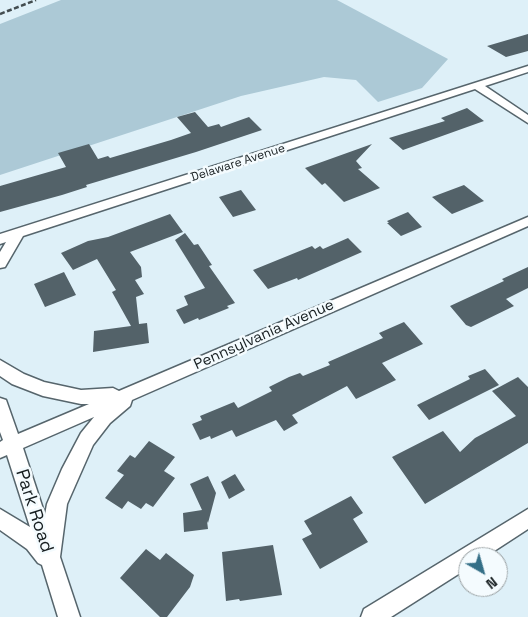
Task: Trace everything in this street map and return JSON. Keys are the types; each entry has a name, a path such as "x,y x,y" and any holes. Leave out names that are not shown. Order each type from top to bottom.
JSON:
{"street":[{"name":"Delaware Avenue","path":"0,240 476,84 528,69"},
{"path":"476,84 528,120"},
{"name":"Pennsylvania Avenue","path":"6,447 528,221"},
{"path":"0,263 18,234"},
{"path":"0,367 26,382 43,389 67,395 114,396 141,388"},
{"path":"51,563 51,536 57,504 68,475 87,440 104,418 116,406 141,388"},
{"name":"Park Road","path":"0,405 6,447 51,563 69,617"},
{"path":"0,518 34,542 51,563"},
{"path":"372,617 528,518"}],"shaded area":[{"path":"61,0 337,0 448,59 422,88 378,102 356,80 324,77 241,96 0,175 0,24"}],"building":[{"path":"528,34 528,51 506,57 487,46"},
{"path":"467,108 484,121 403,150 389,138 445,121 441,118"},
{"path":"195,112 208,127 219,124 221,127 249,117 262,130 86,185 87,187 62,195 0,212 0,186 66,167 58,153 89,144 98,159 108,156 110,158 171,140 191,133 177,117"},
{"path":"372,144 356,161 362,168 358,169 380,188 344,202 325,183 322,185 305,168"},
{"path":"464,185 484,201 452,214 432,197"},
{"path":"241,190 256,210 233,217 219,197"},
{"path":"408,212 422,227 401,236 387,221"},
{"path":"170,214 183,232 130,252 141,267 142,277 135,280 144,294 136,297 139,324 147,323 149,343 93,352 94,331 131,326 112,292 116,290 97,259 73,270 61,253 88,241 108,237"},
{"path":"185,233 194,245 198,244 212,265 209,266 235,303 227,306 229,308 184,324 176,310 188,305 184,296 205,288 175,240"},
{"path":"348,238 362,252 298,280 297,278 268,289 253,270 312,246 315,249 320,246 323,249"},
{"path":"528,267 528,288 506,299 514,306 471,327 466,325 450,306 504,281 502,279"},
{"path":"64,272 76,295 45,307 34,284"},
{"path":"404,322 423,344 382,363 396,380 356,399 347,386 292,415 298,423 284,431 276,420 236,437 232,430 211,439 210,436 200,440 192,424 202,420 200,416 234,402 238,408 272,391 269,387 289,377 300,373 303,376 330,365 328,362 383,338 379,333"},
{"path":"485,369 499,385 429,420 417,405 470,379 468,376"},
{"path":"518,377 528,387 528,443 425,504 392,457 443,431 460,452 475,438 516,416 492,391"},
{"path":"149,441 175,457 164,471 175,478 153,507 146,503 141,509 128,501 122,509 105,498 124,475 117,471 130,455 135,458"},
{"path":"235,474 245,490 229,499 221,482"},
{"path":"208,476 216,493 208,523 207,521 208,529 184,532 183,513 202,510 190,484"},
{"path":"351,496 363,513 353,519 368,542 320,569 302,539 312,534 304,521"},
{"path":"273,545 282,595 226,601 222,552"},
{"path":"146,549 160,560 166,553 194,575 190,587 167,617 160,617 120,578"}],"railway":[{"path":"0,14 36,0"}]}
